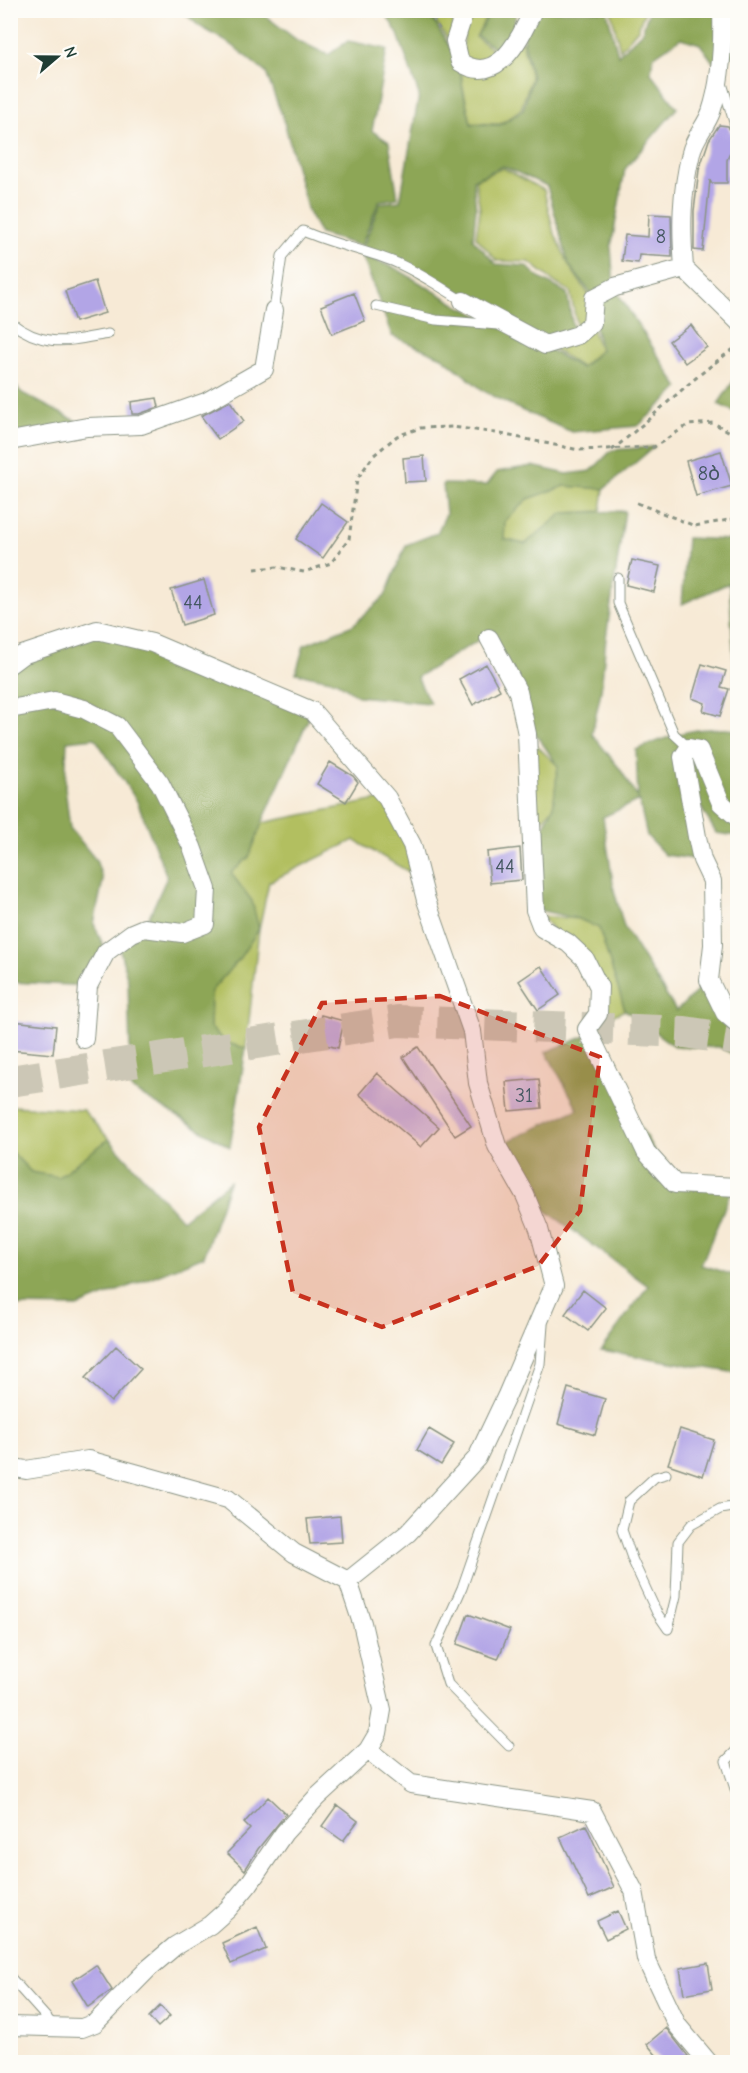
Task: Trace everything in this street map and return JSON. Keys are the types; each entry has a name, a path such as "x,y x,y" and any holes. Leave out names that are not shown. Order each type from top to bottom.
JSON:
{"street":[{"path":"465,10 455,41 460,62 471,69 487,68 506,57 521,37 533,10"},
{"path":"722,10 719,72 711,112 691,149 682,198 681,222 684,268 738,321"},
{"path":"463,301 546,345 578,335 592,323 594,298 615,287 684,268"},
{"path":"10,441 87,427 141,425 206,402 264,369 274,310"},
{"path":"10,664 22,654 96,630 152,643 312,711 387,798 412,845 426,900 472,1031 478,1083 497,1146 525,1196 539,1229 554,1286 477,1458 408,1533 348,1581"},
{"path":"489,638 518,692 527,734 535,910 542,928 568,943 585,959 599,987 598,1014 587,1029 646,1152 675,1184 738,1187"},
{"path":"10,709 54,701 84,709 117,726 160,783 192,847 207,889 205,924 182,933 144,928 132,933 106,952 88,986 84,1039"},
{"path":"738,818 721,804 699,750 689,748 683,757 687,784 702,860 712,881 713,945 709,980 725,1013 738,1024"},
{"path":"10,1467 26,1470 88,1460 228,1499 294,1553 348,1581 362,1623 382,1710 378,1733 368,1750 316,1798 284,1833 249,1884 228,1909 210,1925 175,1946 149,1968 95,2024 82,2028 10,2026"},
{"path":"368,1750 411,1784 592,1811 634,1891 646,1959 676,2025 708,2062"}],"lane":[{"path":"719,72 738,135"},
{"path":"274,310 282,256 303,231 319,238 362,249 399,264 463,301"},
{"path":"376,306 436,320 510,327"},
{"path":"10,322 49,342 108,334"},
{"path":"618,578 618,603 674,734 689,748"},
{"path":"509,1746 448,1684 436,1646 462,1588 540,1365 544,1311"},
{"path":"666,1474 655,1477 629,1501 622,1530 633,1561 657,1613 669,1629 676,1596 678,1542 691,1525 720,1509 738,1506"},
{"path":"738,1749 726,1761 738,1798"},
{"path":"10,1977 56,2028"}],"path":[{"path":"612,450 640,428 700,372 738,346"},
{"path":"255,569 277,567 304,572 331,563 349,539 357,479 374,455 397,436 420,428 453,427 496,433 579,450 654,447 688,425 713,423 738,436"},
{"path":"637,503 695,526 734,519 738,514"}],"highlighted area":[{"path":"440,996 600,1057 580,1211 538,1266 382,1327 293,1293 259,1127 322,1003"}],"green space":[{"path":"182,11 259,11 297,40 328,55 348,41 387,49 372,131 389,142 398,198 379,201 361,246 320,234 308,212 284,121 266,73 232,45 199,26"},
{"path":"384,11 427,11 459,62 471,124 500,125 523,110 532,78 523,37 536,11 607,11 618,55 642,32 649,11 720,11 718,69 700,44 681,38 653,57 651,73 677,108 625,169 611,248 614,286 593,296 569,265 547,186 503,166 473,180 476,209 473,239 496,264 526,266 541,279 567,293 574,333 545,340 363,247 380,203 400,201 419,95 398,34"},
{"path":"428,11 457,11 449,41"},
{"path":"466,11 489,11 476,37 502,57 486,67 462,61"},
{"path":"491,11 516,11 514,27 519,36 505,55 477,36"},
{"path":"611,11 645,11 638,29 620,50"},
{"path":"724,11 737,11 737,56 723,57"},
{"path":"522,41 531,78 521,109 500,124 471,123 462,83 462,65 470,71"},
{"path":"503,168 544,190 553,229 569,266 592,299 590,323 600,350 581,367 550,346 579,336 570,291 529,262 497,261 476,237 480,209 475,180"},
{"path":"362,255 397,269 459,306 543,346 581,368 601,350 594,323 595,299 615,289 679,388 638,426 572,432 484,391 442,357 392,336"},
{"path":"737,376 737,413 718,404"},
{"path":"10,380 22,393 87,427 11,441"},
{"path":"654,447 604,489 565,486 528,499 505,521 504,539 525,544 563,513 625,511 606,638 601,691 592,734 620,769 638,798 636,750 685,732 710,729 737,730 737,836 716,833 689,787 702,860 665,855 647,836 639,800 603,817 614,890 624,927 676,1011 709,980 737,1024 737,1056 719,1047 675,1047 625,1010 599,928 579,919 538,910 536,841 553,808 558,766 533,730 489,634 417,677 430,703 358,696 336,681 296,673 304,645 353,625 385,596 406,545 437,533 446,514 443,484 487,485 497,472 532,466 567,474 591,471 612,450"},
{"path":"565,486 604,489 601,511 563,513 525,544 504,540 505,521 528,499"},
{"path":"737,535 736,696 729,583 682,604 687,538 731,540"},
{"path":"97,630 312,711 249,857 231,873 252,901 259,929 239,959 211,991 210,1027 226,1043 246,1048 230,1147 131,1089 128,981 118,943 144,928 167,877 137,801 95,738 67,741 65,787 70,828 96,860 103,880 94,924 106,952 88,986 11,982 10,664"},
{"path":"531,740 558,766 553,808 536,827"},
{"path":"387,798 421,879 354,840 269,882 259,929 246,1048 226,1043 210,1027 211,991 239,959 252,901 230,873 249,857 262,823"},
{"path":"541,916 579,919 599,928 625,1010 598,1022 601,987"},
{"path":"586,1036 674,1184 733,1187 701,1265 737,1276 737,1373 601,1350 648,1286 525,1195 497,1146 578,1109 546,1052"},
{"path":"11,1106 83,1110 109,1139 58,1177 31,1172 11,1151"},
{"path":"109,1139 182,1220 229,1182 204,1256 78,1307 11,1306 11,1151 31,1172 58,1177"}],"building":[{"path":"719,125 728,126 735,141 727,160 727,183 711,183 710,180 703,251 694,250 694,211 699,170 709,140"},
{"path":"649,214 671,215 672,257 639,255 638,263 622,261 625,235 648,237"},
{"path":"95,281 105,313 75,322 65,291"},
{"path":"354,293 365,321 332,334 321,306"},
{"path":"691,325 707,347 685,363 669,341"},
{"path":"157,398 159,407 132,414 131,402"},
{"path":"230,401 244,421 218,439 201,416"},
{"path":"721,451 732,486 696,496 686,461"},
{"path":"424,456 426,481 405,482 403,458"},
{"path":"321,503 348,522 323,558 296,539"},
{"path":"632,560 660,566 654,592 626,585"},
{"path":"204,580 214,615 182,625 171,590"},
{"path":"486,664 500,690 473,705 459,679"},
{"path":"702,664 726,671 721,687 729,689 720,716 703,711 705,703 692,698"},
{"path":"330,762 353,776 358,782 346,802 317,784"},
{"path":"520,848 522,880 490,883 487,852"},
{"path":"541,966 560,995 538,1010 519,981"},
{"path":"321,1015 344,1021 338,1048 314,1042"},
{"path":"13,1021 56,1026 53,1054 10,1050"},
{"path":"418,1047 471,1126 455,1136 403,1057"},
{"path":"377,1073 439,1127 421,1147 359,1094"},
{"path":"539,1079 542,1108 509,1111 506,1082"},
{"path":"583,1290 606,1308 588,1331 565,1314"},
{"path":"116,1346 141,1369 111,1402 85,1378"},
{"path":"568,1388 605,1399 595,1435 558,1424"},
{"path":"429,1429 454,1444 441,1465 417,1450"},
{"path":"680,1429 714,1440 703,1476 668,1464"},
{"path":"340,1516 342,1542 310,1544 307,1519"},
{"path":"468,1614 510,1630 498,1659 457,1644"},
{"path":"268,1797 286,1814 258,1849 245,1870 227,1853 250,1829 244,1823"},
{"path":"337,1805 358,1821 343,1841 322,1826"},
{"path":"586,1825 614,1887 589,1898 560,1837"},
{"path":"618,1911 626,1929 606,1939 597,1921"},
{"path":"257,1927 266,1949 231,1964 222,1943"},
{"path":"708,1963 712,1989 684,1994 680,1968"},
{"path":"96,1965 112,1990 88,2007 72,1981"},
{"path":"160,2006 170,2016 158,2027 149,2017"},
{"path":"666,2028 688,2056 680,2062 662,2062 647,2044"}],"tunnel":[{"path":"10,1081 398,1021 685,1032 738,1040"}]}
